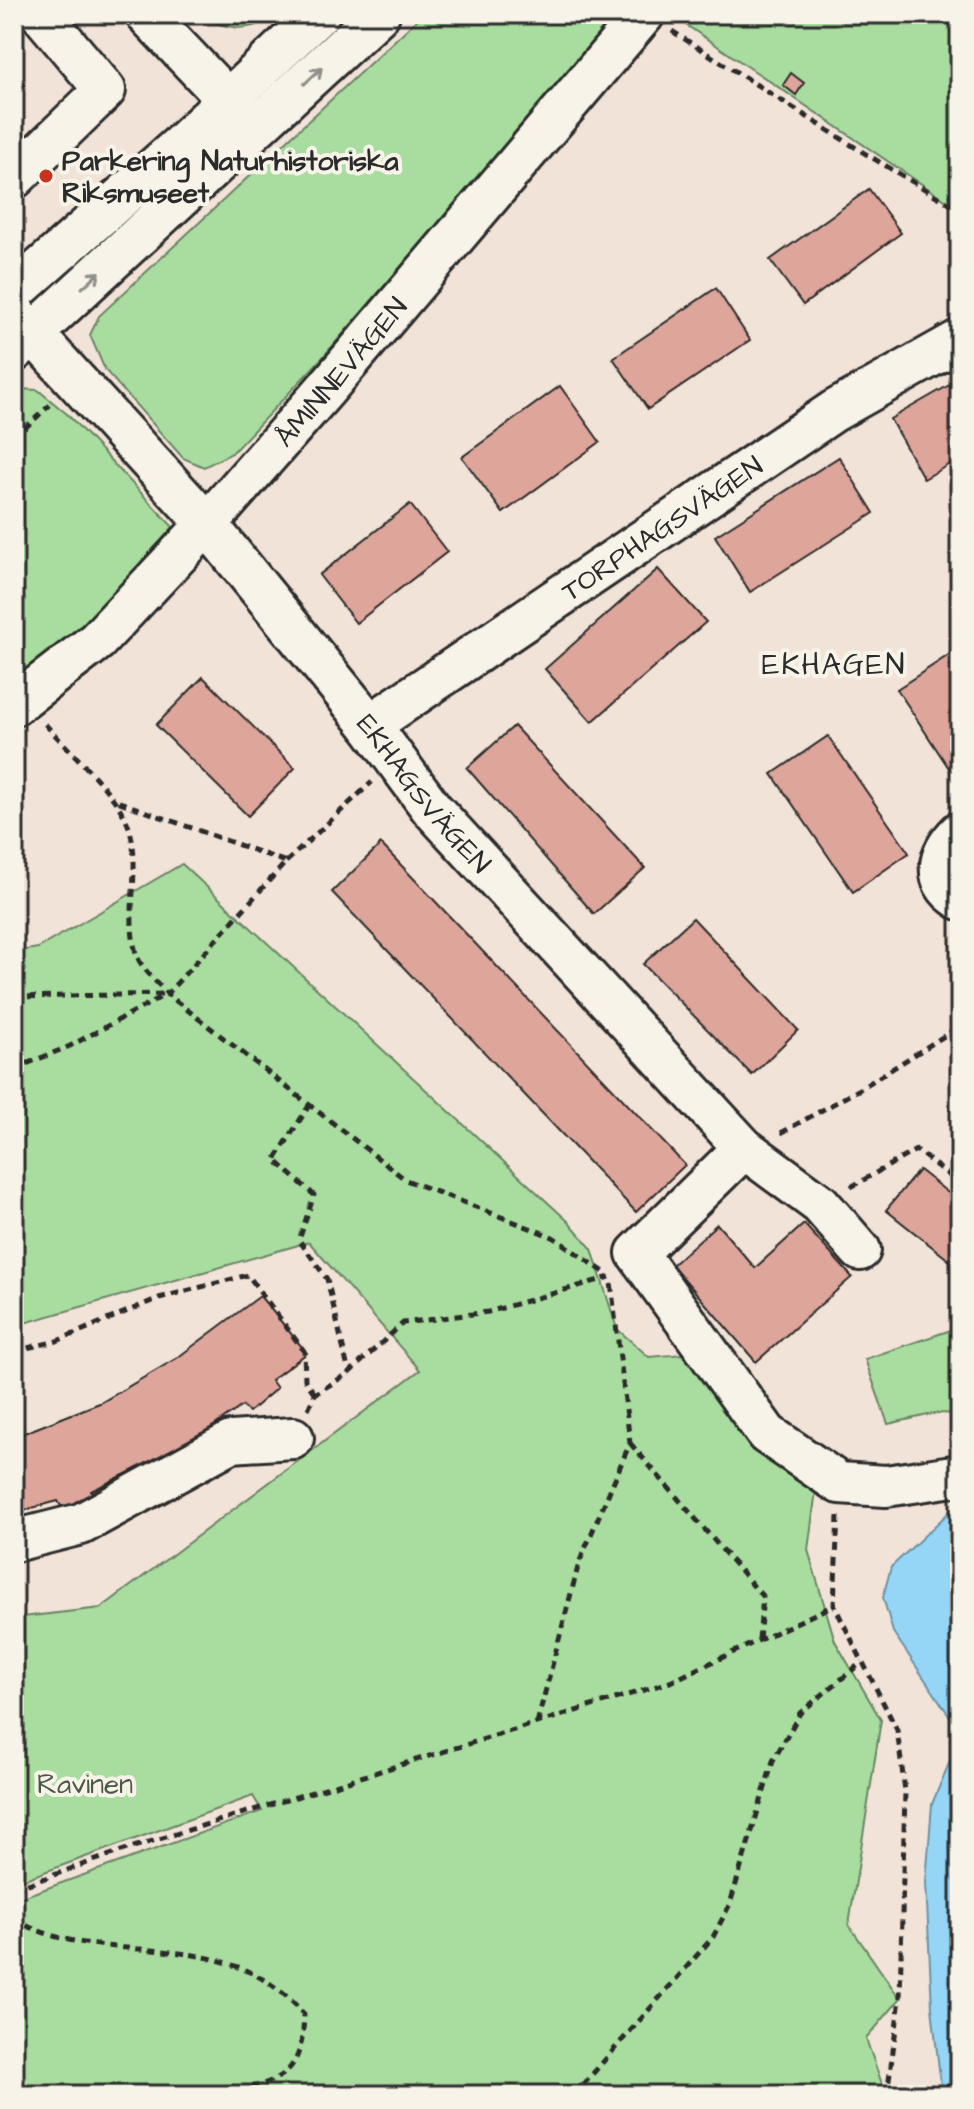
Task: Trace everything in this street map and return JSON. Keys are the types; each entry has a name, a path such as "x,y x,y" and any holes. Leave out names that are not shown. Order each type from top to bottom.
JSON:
{"street":[{"path":"14,178 105,90 41,14"},
{"path":"146,14 256,129"},
{"path":"14,292 229,100 319,14"},
{"path":"21,332 256,129 379,14"},
{"name":"ÅMINNEVÄGEN","path":"18,702 97,641 207,524 652,19"},
{"name":"EKHAGSVÄGEN","path":"21,332 78,380 207,524 370,725 432,809 744,1148 820,1204 860,1250"},
{"name":"TORPHAGSVÄGEN","path":"370,725 834,411 960,340"},
{"path":"960,832 941,855 940,875 960,899"},
{"path":"744,1148 624,1265 767,1434 839,1483 886,1486 960,1475"},
{"path":"14,1541 81,1524 231,1442 293,1438"}],"path":[{"path":"652,19 960,210"},
{"path":"14,438 78,380"},
{"path":"18,702 113,800 126,821 132,838 132,927 138,959 167,994 406,1180 624,1265"},
{"path":"14,1069 70,1046 167,994 286,862 396,760"},
{"path":"113,800 286,862"},
{"path":"14,997 167,994"},
{"path":"744,1148 763,1144 848,1096 960,1026"},
{"path":"310,1104 275,1160 314,1195 299,1240 327,1279 349,1373"},
{"path":"820,1204 916,1150 960,1184"},
{"path":"14,1351 57,1341 159,1298 248,1275 304,1351 305,1380 315,1394 349,1373 403,1323 488,1312 624,1265"},
{"path":"537,1724 579,1563 630,1443 624,1265"},
{"path":"630,1443 763,1597 759,1640"},
{"path":"839,1483 834,1605 897,1730 905,1791 900,1999 887,2095"},
{"path":"14,1889 143,1844 670,1682 834,1605"},
{"path":"574,2095 713,1937 730,1904 773,1761 800,1713 862,1662"},
{"path":"14,1919 37,1932 73,1941 208,1956 240,1966 287,1994 304,2014 303,2042 295,2063 277,2079 247,2087 234,2095"}],"green space":[{"path":"196,14 275,14 256,25 236,28"},
{"path":"423,14 619,14 323,357 232,453 204,467 183,458 105,370 90,335 99,316"},
{"path":"960,14 960,210 673,16"},
{"path":"38,390 67,414 173,527 73,640 14,676 14,391"},
{"name":"Ravinen","path":"182,864 570,1223 592,1249 617,1329 649,1357 684,1354 741,1427 784,1470 817,1483 808,1550 835,1641 881,1720 849,1925 900,1999 866,2039 886,2095 14,2095 14,1900 262,1811 253,1796 14,1883 14,1618 101,1608 420,1370 309,1242 14,1326 14,952 38,948"},
{"path":"960,1327 960,1414 937,1413 888,1424 865,1359"}],"water":[{"path":"960,1502 960,2095 942,2095 932,2008 926,1882 932,1804 953,1754 953,1721 893,1632 883,1597 891,1567"}],"building":[{"path":"791,73 804,83 796,95 783,85"},
{"path":"869,189 901,233 803,305 770,260"},
{"path":"716,288 750,340 648,409 613,358"},
{"path":"960,379 960,458 924,479 890,419"},
{"path":"560,386 600,442 503,513 462,457"},
{"path":"839,457 874,513 750,592 715,536"},
{"path":"410,504 447,552 356,623 319,575"},
{"path":"658,569 706,622 592,722 545,669"},
{"path":"952,653 960,666 960,785 897,689"},
{"path":"203,677 295,768 248,816 156,725"},
{"path":"514,726 645,868 594,914 467,768"},
{"path":"828,736 909,853 853,892 772,774"},
{"path":"381,844 685,1165 636,1212 332,892"},
{"path":"693,918 798,1030 752,1075 643,964"},
{"path":"919,1170 960,1202 960,1269 886,1210"},
{"path":"717,1224 755,1268 804,1224 852,1277 756,1362 672,1265"},
{"path":"260,1296 307,1353 271,1380 277,1388 249,1412 242,1406 191,1442 91,1491 93,1498 62,1508 58,1501 14,1513 14,1437 102,1402 177,1358"}],"place":[{"name":"Parkering Naturhistoriska Riksmuseet","path":"46,176"}],"district":[{"name":"EKHAGEN","path":"834,664"}]}
